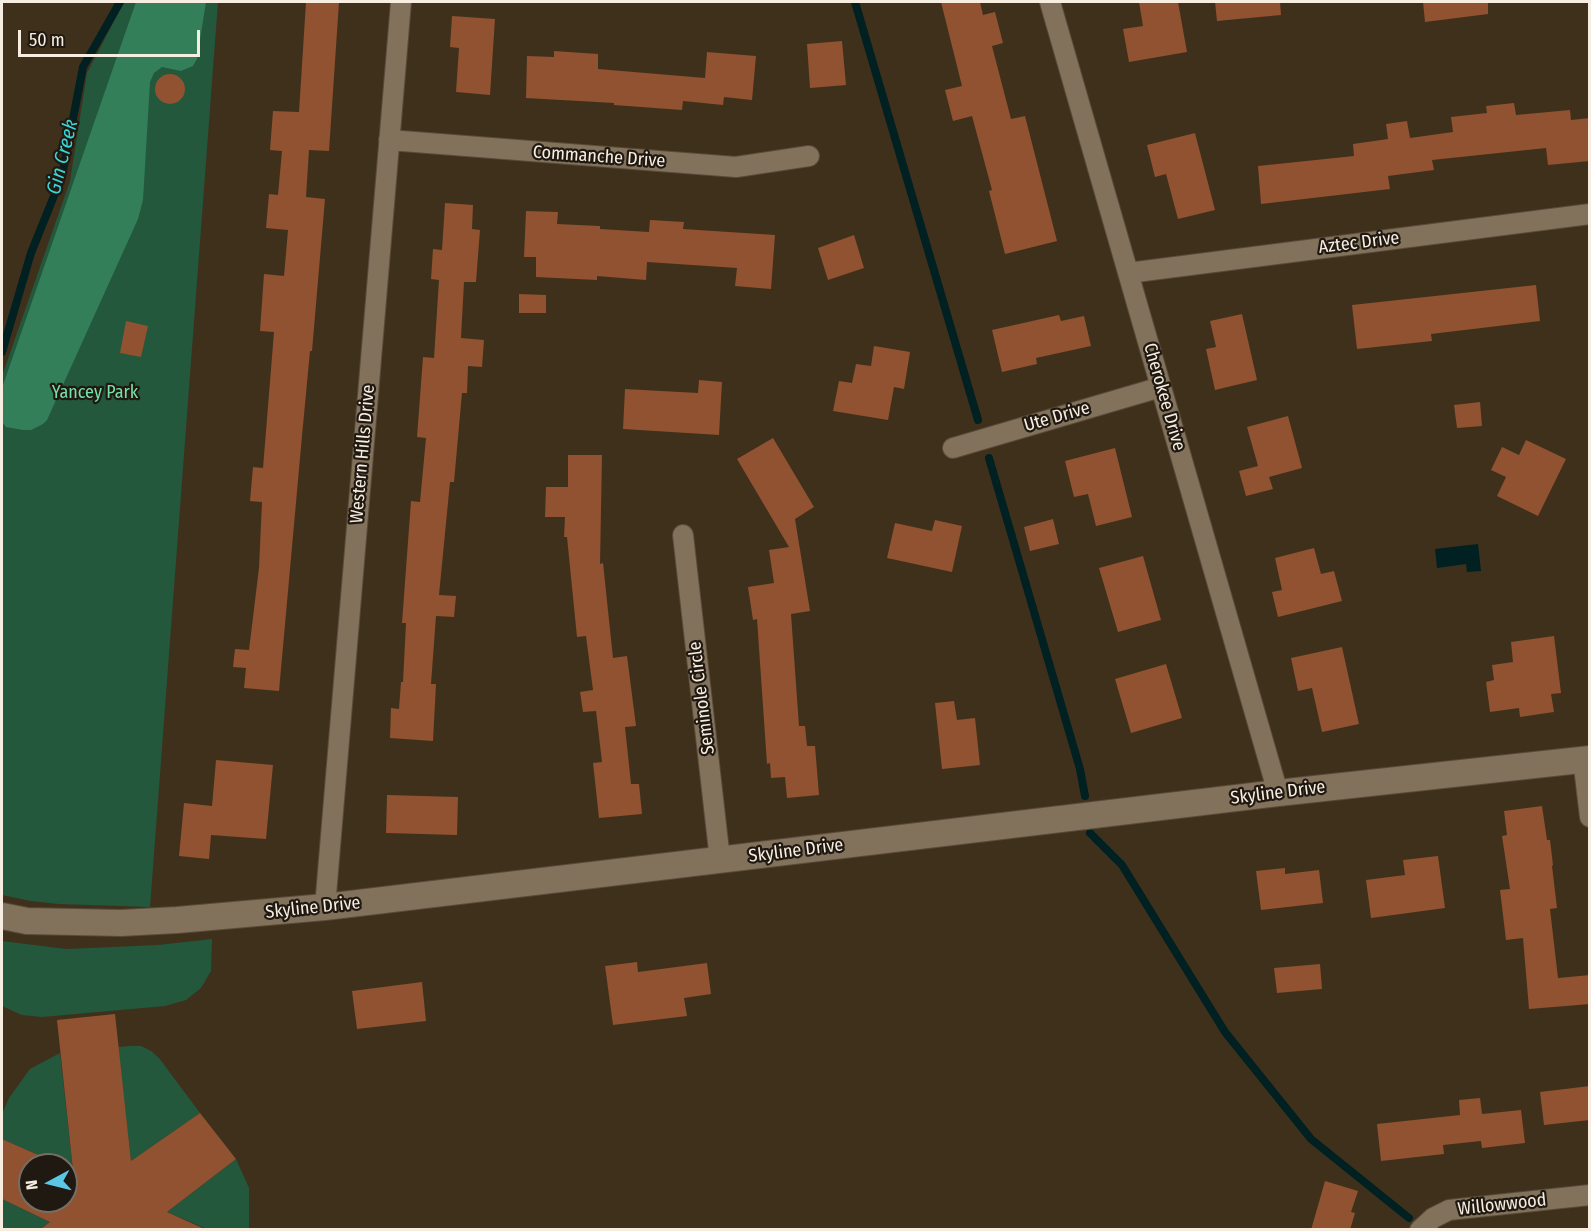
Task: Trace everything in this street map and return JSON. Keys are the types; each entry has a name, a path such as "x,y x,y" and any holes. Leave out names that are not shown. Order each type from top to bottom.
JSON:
{"street":[{"name":"Western Hills Drive","path":"326,907 401,2"},
{"name":"Cherokee Drive","path":"1050,2 1278,793"},
{"name":"Commanche Drive","path":"388,140 736,167 810,156"},
{"name":"Aztec Drive","path":"1128,273 1590,214"},
{"name":"Ute Drive","path":"953,448 1161,387"},
{"name":"Seminole Circle","path":"683,535 720,860"},
{"name":"Skyline Drive","path":"2,916 27,921 121,923 326,907 1278,793 1586,759"},
{"path":"1586,759 1590,816"},
{"name":"Willowwood","path":"1420,1230 1433,1218 1449,1210 1590,1195"}],"green space":[{"name":"Yancey Park","path":"124,2 218,2 150,907 59,904 2,895 2,376 70,181 87,73"},
{"path":"136,2 206,2 197,59 193,66 181,71 162,67 154,73 150,82 143,200 138,219 47,420 31,430 6,427 2,422 2,388"},
{"path":"212,939 211,971 201,988 186,1000 165,1006 42,1017 22,1015 2,1006 2,941 66,949 158,945"},
{"path":"141,1046 159,1058 200,1113 131,1161 118,1047"},
{"path":"60,1053 71,1153 34,1153 2,1139 2,1114 9,1098 30,1069"},
{"path":"236,1159 249,1188 249,1229 207,1229 167,1212"},
{"path":"2,1199 18,1207 18,1213 31,1213 50,1222 39,1229 2,1230"}],"water":[{"path":"1478,544 1481,571 1467,572 1466,564 1437,568 1435,549"}],"building":[{"path":"306,2 339,2 329,151 309,150 306,197 325,199 279,691 244,688 246,668 233,667 235,649 249,650 259,568 262,502 250,501 253,467 263,468 274,332 260,331 264,274 284,276 288,230 266,228 269,194 278,195 282,151 270,150 273,111 299,112"},
{"path":"941,2 980,2 983,15 995,12 1003,43 992,46 1011,119 1025,116 1057,241 1005,254 989,191 992,190 972,116 953,121 945,90 962,86"},
{"path":"1139,2 1178,2 1187,52 1129,62 1123,29 1143,26"},
{"path":"1215,2 1280,2 1281,15 1217,21"},
{"path":"1423,2 1488,2 1488,14 1425,22"},
{"path":"452,16 495,19 490,95 456,92 459,48 450,47"},
{"path":"842,41 846,85 810,88 807,44"},
{"path":"554,51 598,54 598,69 705,78 707,52 756,56 752,100 724,97 723,105 683,101 682,110 526,98 527,56 554,57"},
{"path":"170,74 181,78 185,89 181,100 170,104 159,100 155,89 159,78"},
{"path":"1514,103 1516,115 1570,110 1571,120 1590,118 1590,161 1548,165 1546,148 1432,160 1434,170 1388,176 1390,189 1261,204 1258,166 1354,156 1353,144 1388,139 1386,124 1407,121 1410,138 1453,132 1451,117 1487,113 1486,106"},
{"path":"1195,133 1215,210 1178,219 1166,174 1155,177 1147,145"},
{"path":"445,203 473,205 472,229 480,230 476,282 464,282 461,338 484,340 482,367 468,366 467,393 462,393 454,482 450,482 439,595 456,596 454,617 436,616 431,684 436,684 433,741 390,738 391,708 399,709 401,682 403,682 406,623 402,623 411,501 420,502 426,438 417,437 423,357 434,358 439,280 431,279 433,249 442,250"},
{"path":"526,211 558,212 557,224 600,226 600,229 649,232 650,220 684,222 683,229 775,235 771,289 735,286 737,268 647,262 646,280 597,276 597,280 536,277 536,257 524,257"},
{"path":"854,235 864,268 828,280 818,248"},
{"path":"1536,285 1540,321 1431,334 1432,341 1357,349 1352,305"},
{"path":"519,294 546,295 546,313 519,313"},
{"path":"1242,314 1257,380 1215,390 1206,349 1216,347 1210,321"},
{"path":"1059,315 1061,321 1084,316 1091,346 1036,358 1037,364 1002,372 992,330"},
{"path":"126,321 148,326 141,357 120,353"},
{"path":"874,346 910,352 904,389 894,387 888,420 833,411 839,381 852,383 856,364 871,366"},
{"path":"699,380 722,382 719,435 623,429 625,389 698,393"},
{"path":"1480,402 1482,426 1457,428 1454,405"},
{"path":"1288,416 1302,468 1269,477 1273,489 1246,496 1239,471 1258,466 1247,427"},
{"path":"773,438 814,507 795,519 810,611 791,614 799,726 805,726 807,746 815,746 819,795 787,798 785,777 771,778 770,763 767,764 757,619 753,620 748,587 774,583 769,550 789,547 737,459"},
{"path":"1526,440 1566,459 1538,516 1497,496 1506,477 1491,470 1502,447 1519,455"},
{"path":"1115,448 1132,517 1096,526 1088,494 1074,497 1065,461"},
{"path":"568,455 602,455 600,564 603,563 613,658 627,656 636,726 625,727 631,784 639,784 642,814 599,818 593,763 602,762 596,711 583,712 580,692 593,690 586,636 577,637 567,537 564,537 565,517 545,517 546,487 568,487"},
{"path":"1053,519 1059,544 1030,551 1024,527"},
{"path":"935,520 962,526 952,572 887,558 895,523 932,531"},
{"path":"1314,548 1321,574 1334,571 1342,601 1278,617 1272,592 1282,590 1275,558"},
{"path":"1143,556 1161,620 1118,632 1099,568"},
{"path":"1554,636 1561,693 1551,694 1554,712 1520,717 1519,708 1490,712 1486,682 1494,680 1492,665 1513,662 1511,642"},
{"path":"1342,647 1359,724 1322,732 1312,688 1298,691 1291,658"},
{"path":"1166,664 1182,718 1131,733 1115,679"},
{"path":"954,701 957,720 975,718 980,765 942,769 935,703"},
{"path":"216,760 273,765 266,839 211,835 209,859 179,856 184,803 212,806"},
{"path":"387,795 458,797 457,835 386,833"},
{"path":"1542,806 1547,840 1550,840 1557,908 1550,909 1558,978 1590,975 1590,1004 1529,1009 1523,938 1506,940 1500,890 1510,889 1502,836 1507,835 1504,811"},
{"path":"1438,856 1445,908 1371,918 1366,880 1405,875 1403,860"},
{"path":"1285,868 1285,874 1319,870 1323,903 1261,910 1256,871"},
{"path":"637,962 638,972 707,963 711,994 684,998 687,1016 613,1025 605,966"},
{"path":"1320,964 1322,989 1277,993 1274,968"},
{"path":"422,982 426,1021 357,1029 352,991"},
{"path":"115,1014 131,1161 200,1113 236,1159 167,1212 207,1230 39,1230 50,1222 31,1213 78,1213 78,1153 71,1153 57,1020"},
{"path":"1590,1086 1590,1120 1544,1125 1540,1092"},
{"path":"1480,1098 1482,1114 1521,1110 1525,1143 1482,1148 1481,1141 1443,1145 1444,1154 1381,1161 1377,1124 1460,1115 1459,1100"},
{"path":"2,1139 34,1153 18,1153 18,1207 2,1199"},
{"path":"1325,1181 1358,1191 1351,1212 1355,1213 1350,1230 1311,1230"}],"waterway":[{"name":"Gin Creek","path":"2,352 31,253 62,176 83,67 120,2"},
{"path":"855,2 978,420"},
{"path":"989,458 1080,769 1085,796"},
{"path":"1090,833 1122,865 1225,1032 1311,1139 1409,1218"}]}
